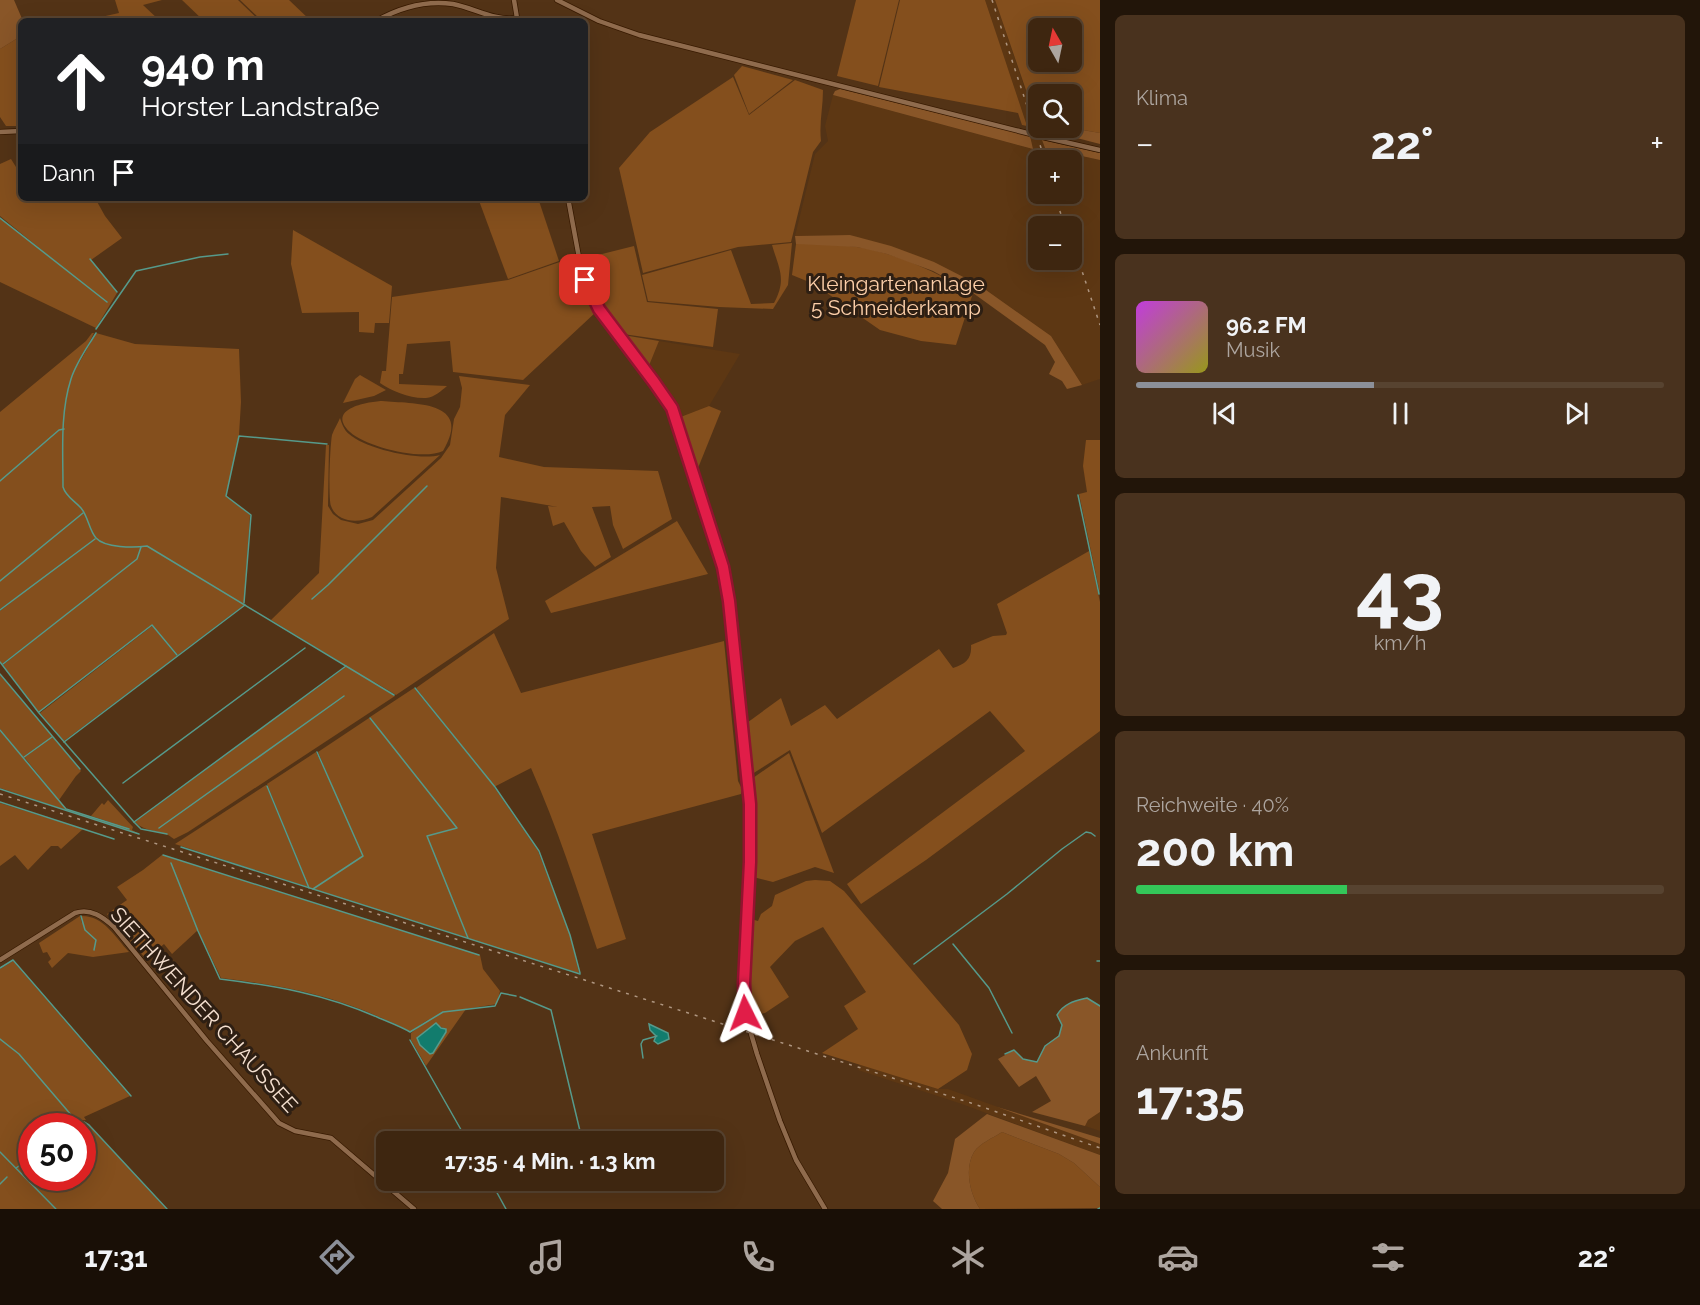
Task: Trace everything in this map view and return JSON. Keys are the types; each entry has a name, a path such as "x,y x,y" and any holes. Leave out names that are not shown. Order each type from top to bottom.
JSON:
{"main road":[{"path":"516,0 517,18"},
{"path":"556,0 599,21 639,35 1100,150"},
{"path":"382,18 403,8 428,3 452,4 501,18"},
{"path":"0,132 18,131"},
{"path":"569,201 580,263 593,298 667,400 679,425 693,477 714,536 727,588 748,784 750,862 744,983 745,1013 780,1121 796,1160 825,1209"},
{"name":"SIETHWENDER CHAUSSEE","path":"0,960 75,913 87,911 99,915 114,927 207,1041 279,1123 295,1131 331,1138 414,1209"}],"shaded area":[{"path":"0,0 14,0 22,18 18,18 18,38 0,49"},
{"path":"985,0 995,0 1028,98 1028,133"},
{"path":"840,89 1028,136 1033,149 833,95"},
{"path":"833,95 1033,149 1029,138 1042,138 1045,148 1054,150 1028,150 1028,204 1082,204 1082,156 1100,160 1100,379 1082,385 1051,336 979,285 850,235 795,236 815,154 828,141 825,126"},
{"path":"1082,130 1100,133 1100,144 1077,138 1082,138"},
{"path":"1042,140 1100,153 1100,160 1082,156 1082,150 1045,148"},
{"path":"850,235 891,246 934,262 979,285 1051,336 1082,385 1067,389 1062,381 1049,374 1055,362 1045,345 973,293 933,271 887,254 857,247 796,244 795,236"},
{"path":"659,341 740,354 709,406 678,418 668,396 648,368"},
{"path":"1087,998 1100,1006 1100,1112 1088,1120 1085,1126 1032,1112 1051,1101 1036,1076 1019,1087 998,1059 1014,1050 1023,1059 1037,1062 1045,1046 1059,1035 1062,1025 1057,1015 1060,1011 1070,1003"},
{"path":"860,1064 938,1089 948,1089 1100,1144 1100,1155 959,1103 858,1070"},
{"path":"997,1107 1100,1138 1100,1144"},
{"path":"1100,1112 1100,1131 1085,1126 1088,1120"},
{"path":"987,1114 1100,1155 1100,1187 1074,1163 1059,1154 1002,1132 974,1152 969,1166 973,1196 980,1209 942,1209 933,1201 948,1173 955,1139"}],"green space":[{"path":"115,0 162,0 143,5 157,18 96,18 119,13"},
{"path":"182,0 238,0 257,18 201,18"},
{"path":"240,0 289,0 308,18 259,18"},
{"path":"856,0 899,0 878,86 837,76"},
{"path":"900,0 985,0 1027,126 1022,125 1018,113 879,87"},
{"path":"995,0 1100,0 1100,133 1082,130 1082,84 1028,84 1028,96"},
{"path":"18,38 18,126 6,126 0,117 0,49"},
{"path":"742,66 793,80 749,114 734,75"},
{"path":"733,77 749,115 795,80 823,90 821,141 813,152 791,242 738,247 643,273 619,168 650,132"},
{"path":"11,159 18,170 18,201 97,201 122,238 91,260 117,293 96,328 0,282 0,218 44,252 0,216 0,164"},
{"path":"479,201 539,201 559,261 508,279"},
{"path":"293,230 392,286 389,323 375,323 374,333 359,332 359,312 302,313 291,264"},
{"path":"792,243 788,285 773,309 648,301 642,275 731,250 751,304 774,303 781,280 772,245"},
{"name":"Kleingartenanlage 5 Schneiderkamp","path":"796,244 849,246 887,254 931,271 973,293 956,345 921,341 880,330 814,284 792,275"},
{"path":"634,246 647,302 718,309 713,347 623,334 603,308 582,259"},
{"path":"574,257 582,285 596,312 523,380 453,372 450,341 407,344 403,374 399,374 399,384 447,386 435,395 426,398 408,396 395,392 380,383 382,371 386,371 392,297 508,280"},
{"path":"94,333 78,365 96,333 135,344 239,349 241,402 239,435 226,496 250,515 244,605 178,655 152,625 39,712 3,665 55,623 2,664 0,662 0,611 28,589 0,609 0,412 86,341"},
{"path":"623,335 659,341 648,368"},
{"path":"360,375 386,390 374,396 343,403 355,379"},
{"path":"459,376 530,385 505,415 499,457 544,467 658,471 672,519 623,549 613,525 610,506 592,507 611,557 595,567 581,551 564,522 553,526 548,506 558,507 501,497 496,568 509,619 396,695 371,680 395,696 188,832 174,839 164,833 140,826 135,822 347,666 271,620 319,573 326,445 329,445 328,506 333,514 341,520 358,524 373,520 441,458 450,445 454,419 460,407 462,388"},
{"path":"382,401 423,405 436,408 445,414 451,422 451,434 443,451 422,454 395,451 368,443 350,432 344,424 345,412 359,405"},
{"path":"709,406 721,411 696,473 678,418"},
{"path":"340,418 347,432 380,449 406,455 440,455 372,517 355,521 343,519 334,512 331,506 330,493 332,435"},
{"path":"1086,440 1100,440 1100,594 1079,494 1087,492 1083,466"},
{"path":"677,521 708,574 551,613 545,601"},
{"path":"1089,551 1100,602 1100,731 926,860 861,904 847,884 1025,751 990,711 822,833 790,750 749,776 744,725 781,698 791,726 825,705 837,719 939,649 953,668 961,665 969,657 971,645 993,636 1006,635 997,604"},
{"path":"152,626 177,656 64,741 40,713"},
{"path":"494,633 521,693 724,641 741,794 592,834 626,939 597,949 558,835 531,768 494,787 538,851 570,935 579,973 469,939 446,884 468,938 309,888 267,784 316,752 334,790 318,752 369,718 383,734 370,717 414,688 488,779 416,688"},
{"path":"0,675 81,771 59,800 24,757 47,740 23,757 0,729"},
{"path":"0,731 66,809 128,828 91,816 102,803 104,805 108,800 133,827 132,830 141,835 0,788"},
{"path":"789,753 834,873 815,867 773,882 753,877 753,809 750,780"},
{"path":"266,785 308,887 175,844"},
{"path":"0,803 83,829 61,849 58,846 51,846 28,870 15,855 0,866"},
{"path":"162,855 480,955 483,969 500,991 497,1004 466,1009 426,1066 411,1040 411,1033 429,1019 410,1032 394,1023 338,1001 281,987 221,978 198,930 172,954 164,944 146,959 107,914 127,900 117,887","holes":["437,1025 446,1029 446,1032 433,1053 421,1035"]},
{"path":"806,881 830,881 844,891 959,1025 972,1054 967,1070 938,1089 822,1053 858,1029 844,1006 866,992 823,927 795,941 770,967 789,997 765,1013 751,1015 751,919 758,921 761,914 772,906 775,895"},
{"path":"80,916 82,923 82,916 103,923 129,952 93,957 68,953 52,968 48,962 51,959 47,952 43,953 39,943"},
{"path":"13,961 130,1096 93,1113 18,1113 18,1171 13,1166 18,1171 18,1191 38,1191 56,1209 0,1209 0,969"},
{"path":"1002,1132 1059,1154 1074,1163 1100,1187 1100,1208 980,1209 973,1196 970,1181 971,1159 980,1146"},
{"path":"96,1133 166,1209 57,1209 39,1191 96,1191"}],"water":[{"path":"436,1023 446,1029 446,1032 433,1053 430,1054 420,1045 417,1038"},
{"path":"649,1024 668,1033 669,1039 658,1044 654,1041 656,1036 650,1030"}],"waterway":[{"path":"0,218 107,302"},
{"path":"96,329 136,271 200,257 228,254"},
{"path":"90,259 117,292"},
{"path":"96,333 79,361 67,392 63,446 64,490 83,511 96,538 106,544 128,547 147,546 394,695"},
{"path":"0,481 59,430 64,429"},
{"path":"244,603 251,515 226,496 239,436 327,444"},
{"path":"312,599 427,486"},
{"path":"1078,495 1099,594"},
{"path":"0,581 83,513"},
{"path":"0,610 95,539"},
{"path":"3,664 137,559 141,547"},
{"path":"64,742 245,605"},
{"path":"39,712 152,625 177,655"},
{"path":"123,783 305,648"},
{"path":"0,662 39,713 134,822 141,829 167,834"},
{"path":"134,822 346,666"},
{"path":"0,674 80,769"},
{"path":"415,688 495,787 539,851 570,935 580,973"},
{"path":"159,828 344,696"},
{"path":"370,718 457,828 427,836 468,938"},
{"path":"0,730 66,809 129,829"},
{"path":"24,757 52,737"},
{"path":"313,889 363,856 317,752"},
{"path":"267,786 309,888"},
{"path":"0,789 139,834"},
{"path":"0,802 114,839"},
{"path":"752,806 753,877"},
{"path":"914,964 1086,832 1095,836"},
{"path":"181,847 580,974"},
{"path":"163,855 479,955"},
{"path":"171,863 220,979 281,988 338,1002 410,1032 443,1012 495,1006 501,993 516,996"},
{"path":"81,916 85,930 96,940 94,950"},
{"path":"953,944 989,988 1012,1033"},
{"path":"0,968 13,960 131,1096"},
{"path":"520,997 551,1010 580,1131"},
{"path":"1005,1054 1014,1050 1023,1059 1037,1062 1045,1046 1059,1036 1062,1025 1057,1015 1063,1008 1070,1003 1087,998 1100,1006"},
{"path":"643,1058 641,1044 643,1040 657,1036"},
{"path":"0,1039 19,1054 78,1123 84,1122 89,1125 167,1209"},
{"path":"410,1040 462,1131"},
{"path":"0,1152 56,1209"},
{"path":"0,1184 7,1177"},
{"path":"496,1191 506,1209"}],"railway":[{"path":"992,0 1042,150"},
{"path":"1057,204 1062,216"},
{"path":"1082,270 1100,325"},
{"path":"0,794 971,1103 1100,1148"}],"route":[{"path":"585,280 599,309 672,408 723,567 729,601 750,804 745,1013"}]}
